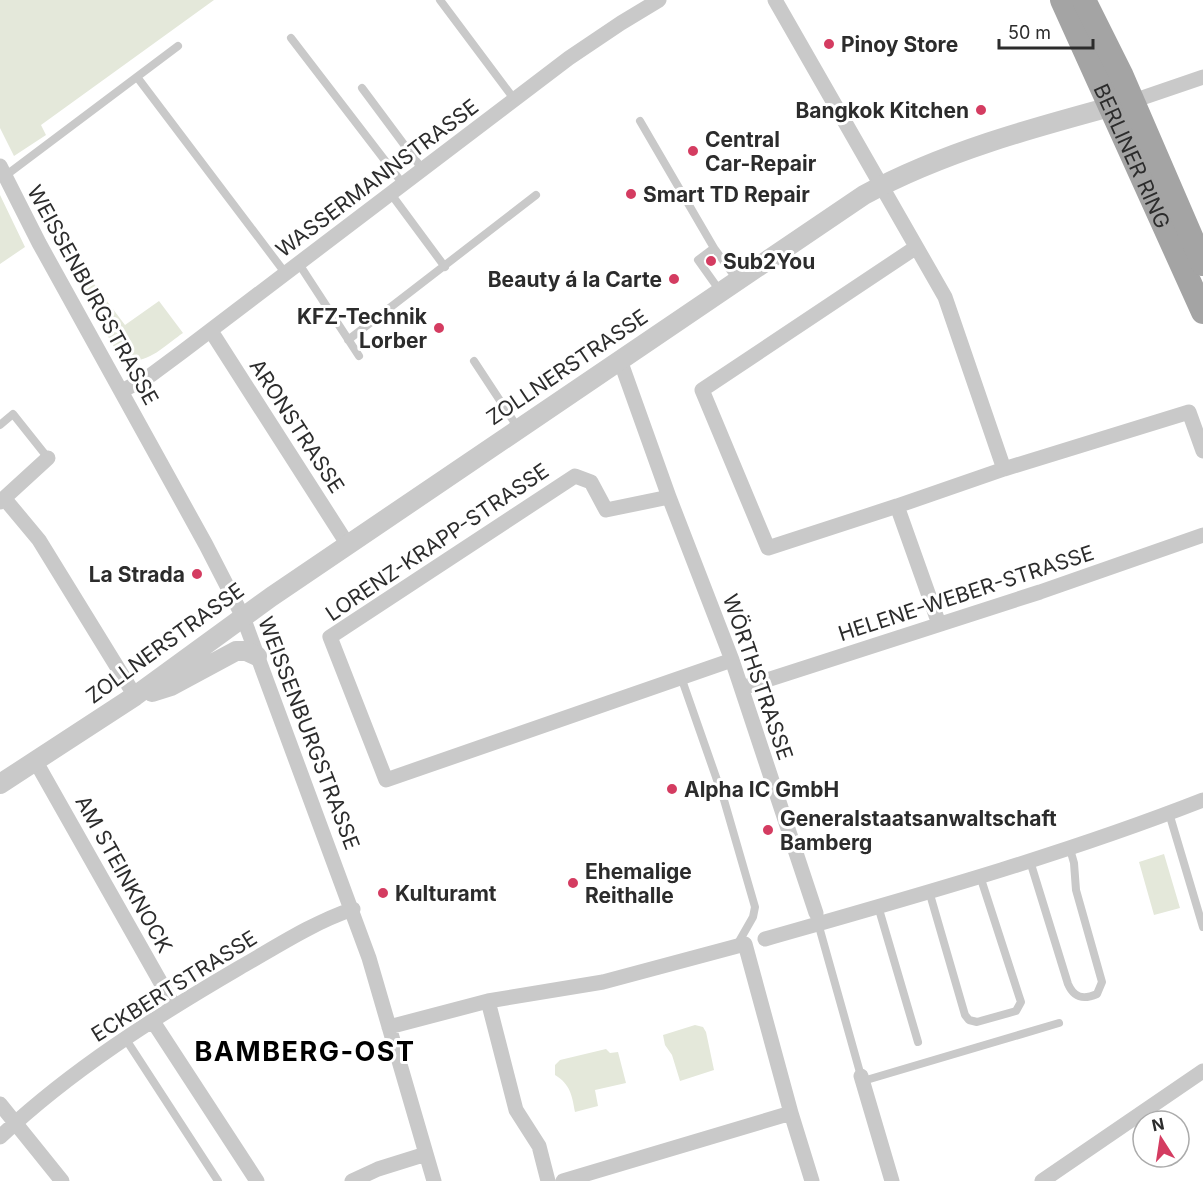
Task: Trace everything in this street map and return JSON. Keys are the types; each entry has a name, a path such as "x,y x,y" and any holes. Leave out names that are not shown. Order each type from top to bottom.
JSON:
{"main road":[{"name":"BERLINER RING","path":"1062,0 1122,104 1203,264"},
{"name":"BERLINER RING","path":"1084,0 1203,312"}],"street":[{"name":"WASSERMANNSTRASSE","path":"122,391 150,375 211,331 514,99 604,34 659,0"},
{"path":"775,0 945,297 1004,469"},
{"name":"ZOLLNERSTRASSE","path":"0,784 135,696 243,617 864,195 914,170 960,153 1203,77"},
{"name":"WEISSENBURGSTRASSE","path":"2,171 39,243 230,588 243,617 352,909 434,1181"},
{"path":"915,248 702,390 768,548 1004,469 1189,412 1203,451"},
{"name":"ARONSTRASSE","path":"211,331 348,545"},
{"name":"WÖRTHSTRASSE","path":"620,360 669,497 742,688 817,918"},
{"path":"48,458 2,500 39,540 135,696 171,686 236,651 246,651 257,656"},
{"name":"LORENZ-KRAPP-STRASSE","path":"669,497 606,510 591,482 575,476 330,637 386,780 732,660"},
{"path":"897,506 939,624"},
{"name":"HELENE-WEBER-STRASSE","path":"742,688 1203,535"},
{"name":"AM STEINKNOCK","path":"36,762 174,1006"},
{"path":"765,939 817,918 878,906 1070,849 1203,800"},
{"name":"ECKBERTSTRASSE","path":"0,1137 125,1038 152,1020 315,924 352,909"},
{"path":"389,1027 488,1000 603,982 741,945 812,1181"},
{"path":"488,1000 516,1110 539,1146 548,1181"},
{"path":"152,1020 257,1181"},
{"path":"1042,1181 1203,1071"},
{"name":"WÖRTHSTRASSE","path":"862,1078 892,1181"},
{"path":"0,1104 62,1181"},
{"path":"563,1181 791,1113"},
{"path":"352,1181 378,1169 426,1154"}],"lane":[{"path":"440,0 514,99"},
{"path":"291,38 403,184"},
{"path":"2,171 178,46"},
{"path":"137,77 286,274"},
{"path":"362,88 423,170"},
{"path":"640,121 714,248 738,280"},
{"path":"391,194 445,267"},
{"path":"348,340 536,195"},
{"path":"714,248 698,260 721,292"},
{"path":"299,264 359,356"},
{"path":"474,361 519,429"},
{"path":"0,425 13,414 48,458"},
{"path":"681,677 724,800 755,907 741,945"},
{"path":"1169,813 1203,927"},
{"path":"1030,861 1071,990 1078,997 1092,996 1097,994 1102,982 1077,890 1070,849"},
{"path":"930,891 965,1015 972,1022 977,1022 1016,1011 1021,1002 1020,996 981,876"},
{"path":"878,906 918,1042"},
{"name":"WÖRTHSTRASSE","path":"817,918 862,1078"},
{"path":"862,1078 1059,1023"},
{"path":"125,1038 218,1181"}],"shaded area":[{"path":"0,0 214,0 41,125 46,135 14,156 0,128"},
{"path":"0,195 25,247 0,264"},
{"path":"94,284 125,325 159,301 183,333 161,350 145,358 128,360 119,356 83,292"},
{"path":"1164,854 1180,908 1154,915 1139,862"},
{"path":"695,1025 703,1027 706,1032 714,1070 680,1081 663,1035"},
{"path":"606,1049 610,1053 618,1052 626,1083 595,1090 598,1106 575,1112 570,1091 555,1075 555,1065 560,1060"}],"place":[{"name":"Pinoy Store","path":"829,44"},
{"name":"Bangkok Kitchen","path":"981,110"},
{"name":"Central Car-Repair","path":"693,151"},
{"name":"Smart TD Repair","path":"631,194"},
{"name":"Sub2You","path":"711,261"},
{"name":"Beauty á la Carte","path":"674,279"},
{"name":"KFZ-Technik Lorber","path":"439,328"},
{"name":"La Strada","path":"197,574"},
{"name":"Alpha IC GmbH","path":"672,789"},
{"name":"Generalstaatsanwaltschaft Bamberg","path":"768,830"},
{"name":"Ehemalige Reithalle","path":"573,883"},
{"name":"Kulturamt","path":"383,893"}],"district":[{"name":"BAMBERG-OST","path":"305,1051"}]}
